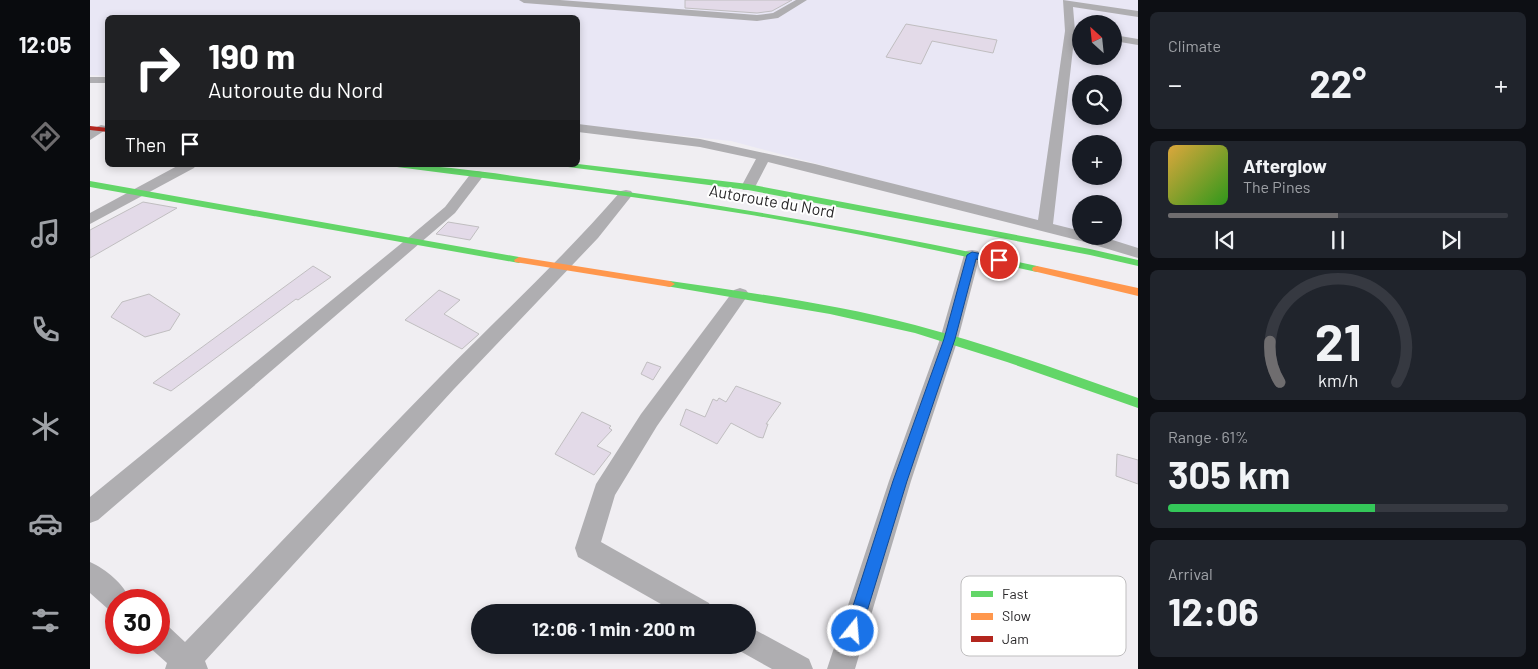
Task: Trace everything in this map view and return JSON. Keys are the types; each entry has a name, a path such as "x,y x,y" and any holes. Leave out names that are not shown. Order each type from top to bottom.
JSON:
{"main road":[{"name":"Autoroute du Nord","path":"580,166 748,187 1090,252 1138,264"},
{"name":"Autoroute du Nord","path":"413,167 626,194 794,220 972,255 1138,292"},
{"path":"90,184 562,268 807,305 950,339 1138,403"}],"street":[{"path":"524,0 762,18 775,16 802,0"},
{"path":"1072,15 1069,2 1138,14"},
{"path":"1122,39 1138,42"},
{"path":"1045,225 1072,57"},
{"path":"90,80 105,80"},
{"path":"580,128 675,139 764,157 1045,225 1072,233"},
{"path":"748,187 764,157"},
{"path":"90,219 186,167"},
{"path":"90,512 414,242 450,210 477,175"},
{"path":"170,649 186,666 447,383 562,268 626,194"},
{"path":"1111,245 1138,253"},
{"path":"841,669 900,481 950,339 972,255"},
{"path":"686,604 587,548 604,491 649,420 740,294"},
{"path":"90,575 106,589"},
{"path":"756,645 799,669"}],"shaded area":[{"path":"90,0 1138,0 1138,249 1122,245 1122,195 1072,195 1072,232 731,141 580,125 580,15 105,15 105,76 90,75"}],"building":[{"path":"685,0 792,0 772,11 757,13 685,8"},
{"path":"906,24 997,40 993,53 932,41 921,64 886,57"},
{"path":"143,202 177,208 90,258 90,230"},
{"path":"448,222 479,227 470,240 436,234"},
{"path":"313,266 331,277 298,300 296,299 171,391 153,383"},
{"path":"439,290 460,300 444,314 479,334 462,349 405,320"},
{"path":"149,294 180,314 170,330 145,337 111,317 122,302"},
{"path":"647,362 661,367 653,380 641,374"},
{"path":"736,386 781,403 766,424 768,424 763,438 731,423 717,444 680,425 686,409 705,417 713,399 717,401 719,398 726,402"},
{"path":"582,412 611,426 609,428 612,430 597,446 611,453 594,475 555,454"},
{"path":"1117,454 1138,460 1138,484 1116,476"}],"traffic: fast":[{"path":"580,166 748,187 1090,252 1138,263"},
{"path":"413,167 613,192 780,217 1037,269"},
{"path":"90,184 519,260"},
{"path":"670,284 830,310 915,329 1011,359 1138,403"}],"traffic: slow":[{"path":"519,260 670,284"},
{"path":"1037,269 1138,292"}],"traffic: jam":[{"path":"90,128 105,130"}],"route":[{"path":"853,631 900,481 950,339 972,255 999,260"}]}
